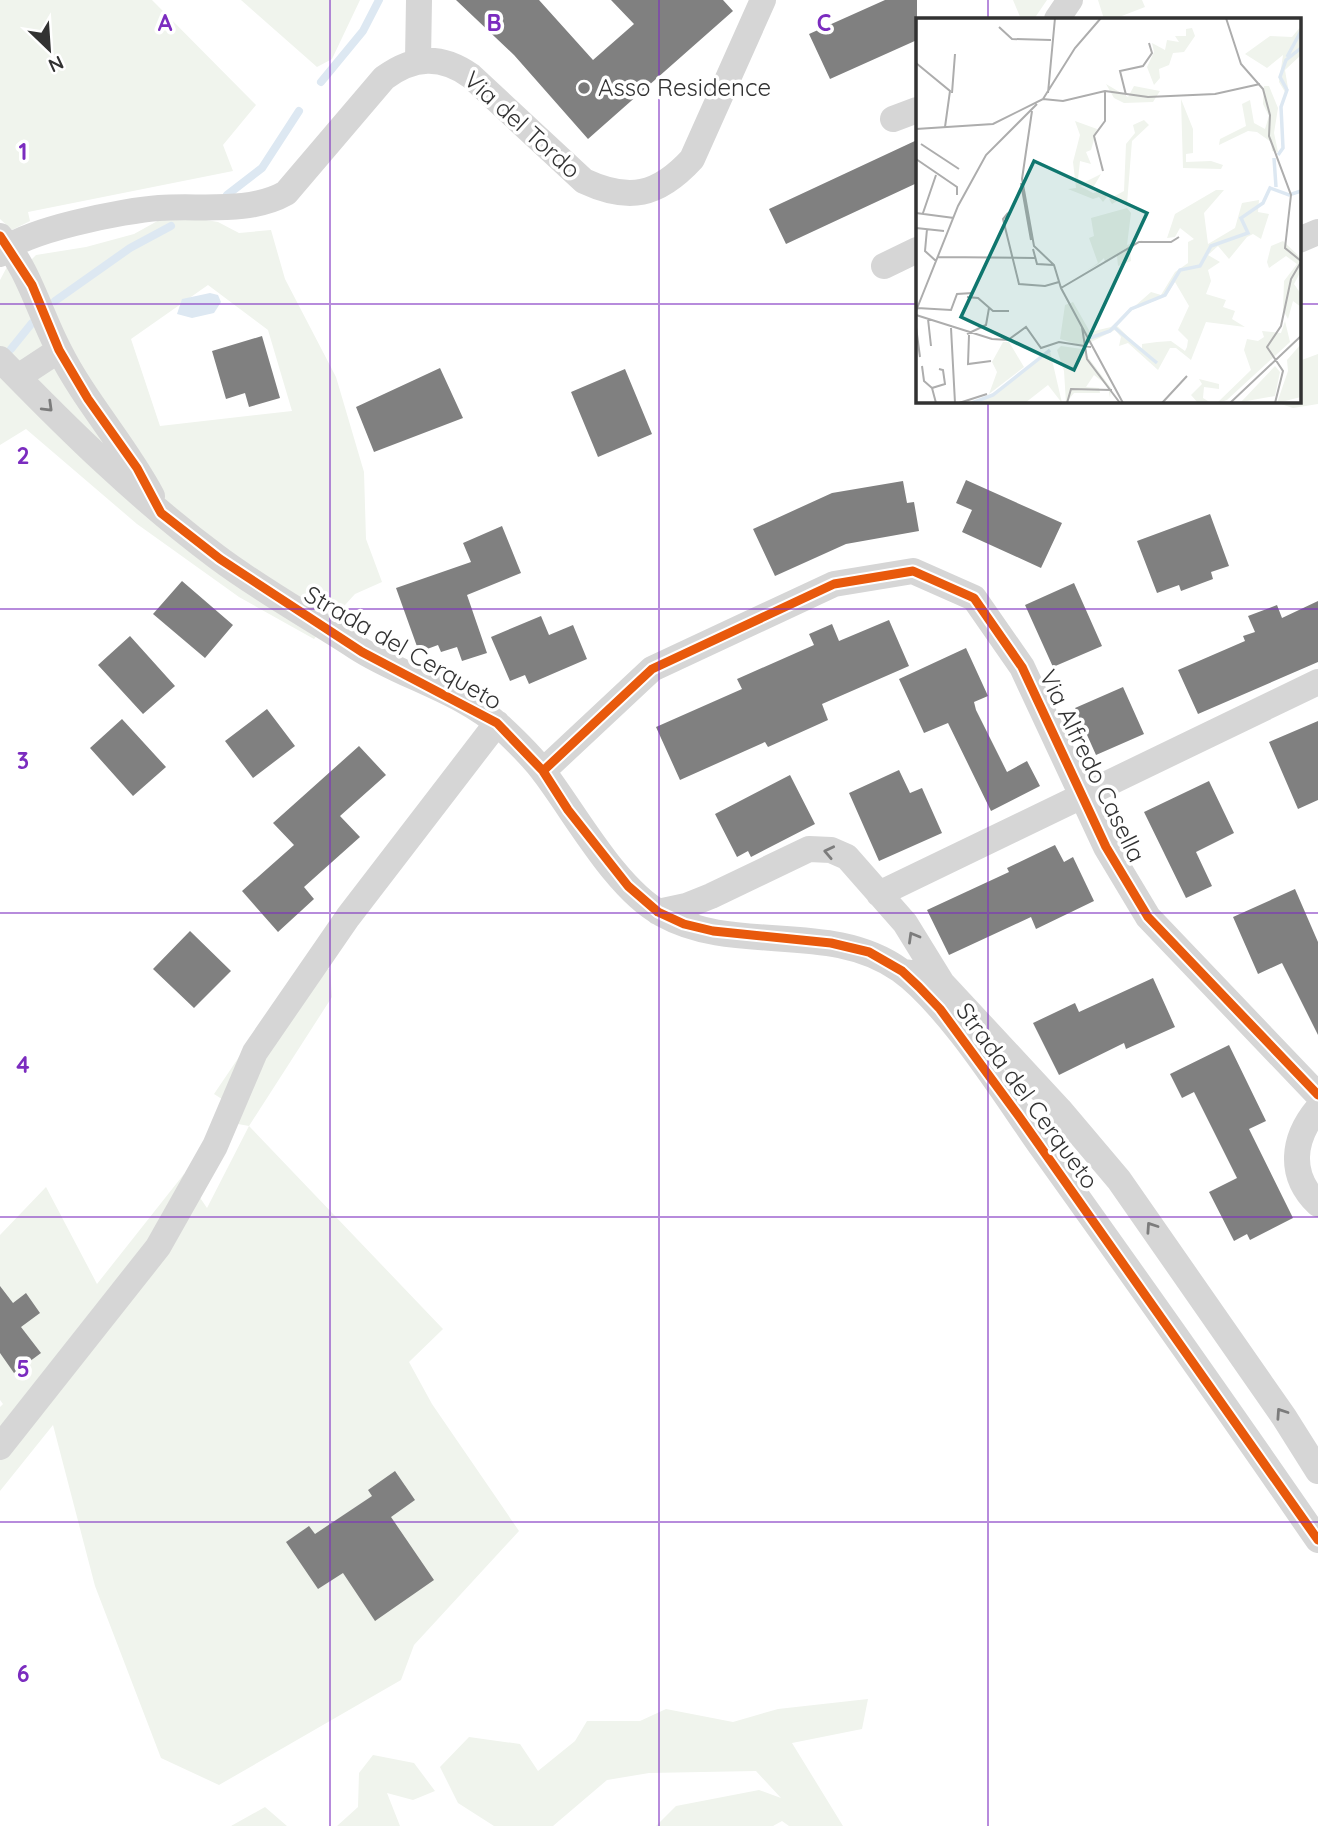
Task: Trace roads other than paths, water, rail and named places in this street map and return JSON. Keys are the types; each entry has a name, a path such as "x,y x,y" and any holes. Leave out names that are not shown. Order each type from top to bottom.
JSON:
{"street":[{"path":"161,513 137,467 88,399 59,350 32,285 2,245 36,233 156,208 254,205 271,201 286,192 384,78 400,66 418,60 419,0"},
{"name":"Via del Tordo","path":"418,60 437,60 455,65 471,76 584,181 606,191 630,194 654,190 675,177 692,159 763,0"},
{"path":"1058,18 1069,0"},
{"path":"1300,240 1318,232"},
{"path":"884,266 916,250"},
{"path":"9,368 59,350"},
{"name":"Strada del Cerqueto","path":"9,368 161,513 220,559 362,652 497,723 543,771 568,810 628,886 658,912 684,924 713,931 831,943 869,951 902,971 940,1009 1018,1115 1318,1540"},
{"name":"Via Alfredo Casella","path":"543,771 652,669 834,584 912,571 974,598 1022,667 1106,847 1148,917 1318,1094"},
{"path":"879,894 1318,682"},
{"name":"Strada del Cerqueto","path":"0,1447 158,1247 215,1146 256,1052 348,917 497,723"},
{"name":"Strada del Cerqueto","path":"658,912 686,906 711,896 809,849 831,849 847,857 905,923 942,983 1059,1109 1119,1180 1284,1417 1318,1471"},
{"name":"Strada del Cerqueto","path":"902,971 925,975 942,983"},
{"path":"1318,1108 1299,1136 1298,1179 1318,1203"}],"waterway":[{"path":"321,82 363,31 379,0"},
{"path":"227,195 262,168 299,111"},
{"path":"55,301 130,248 171,226"},
{"path":"11,349 32,323"}],"place":[{"name":"Asso Residence","path":"584,88"}]}
